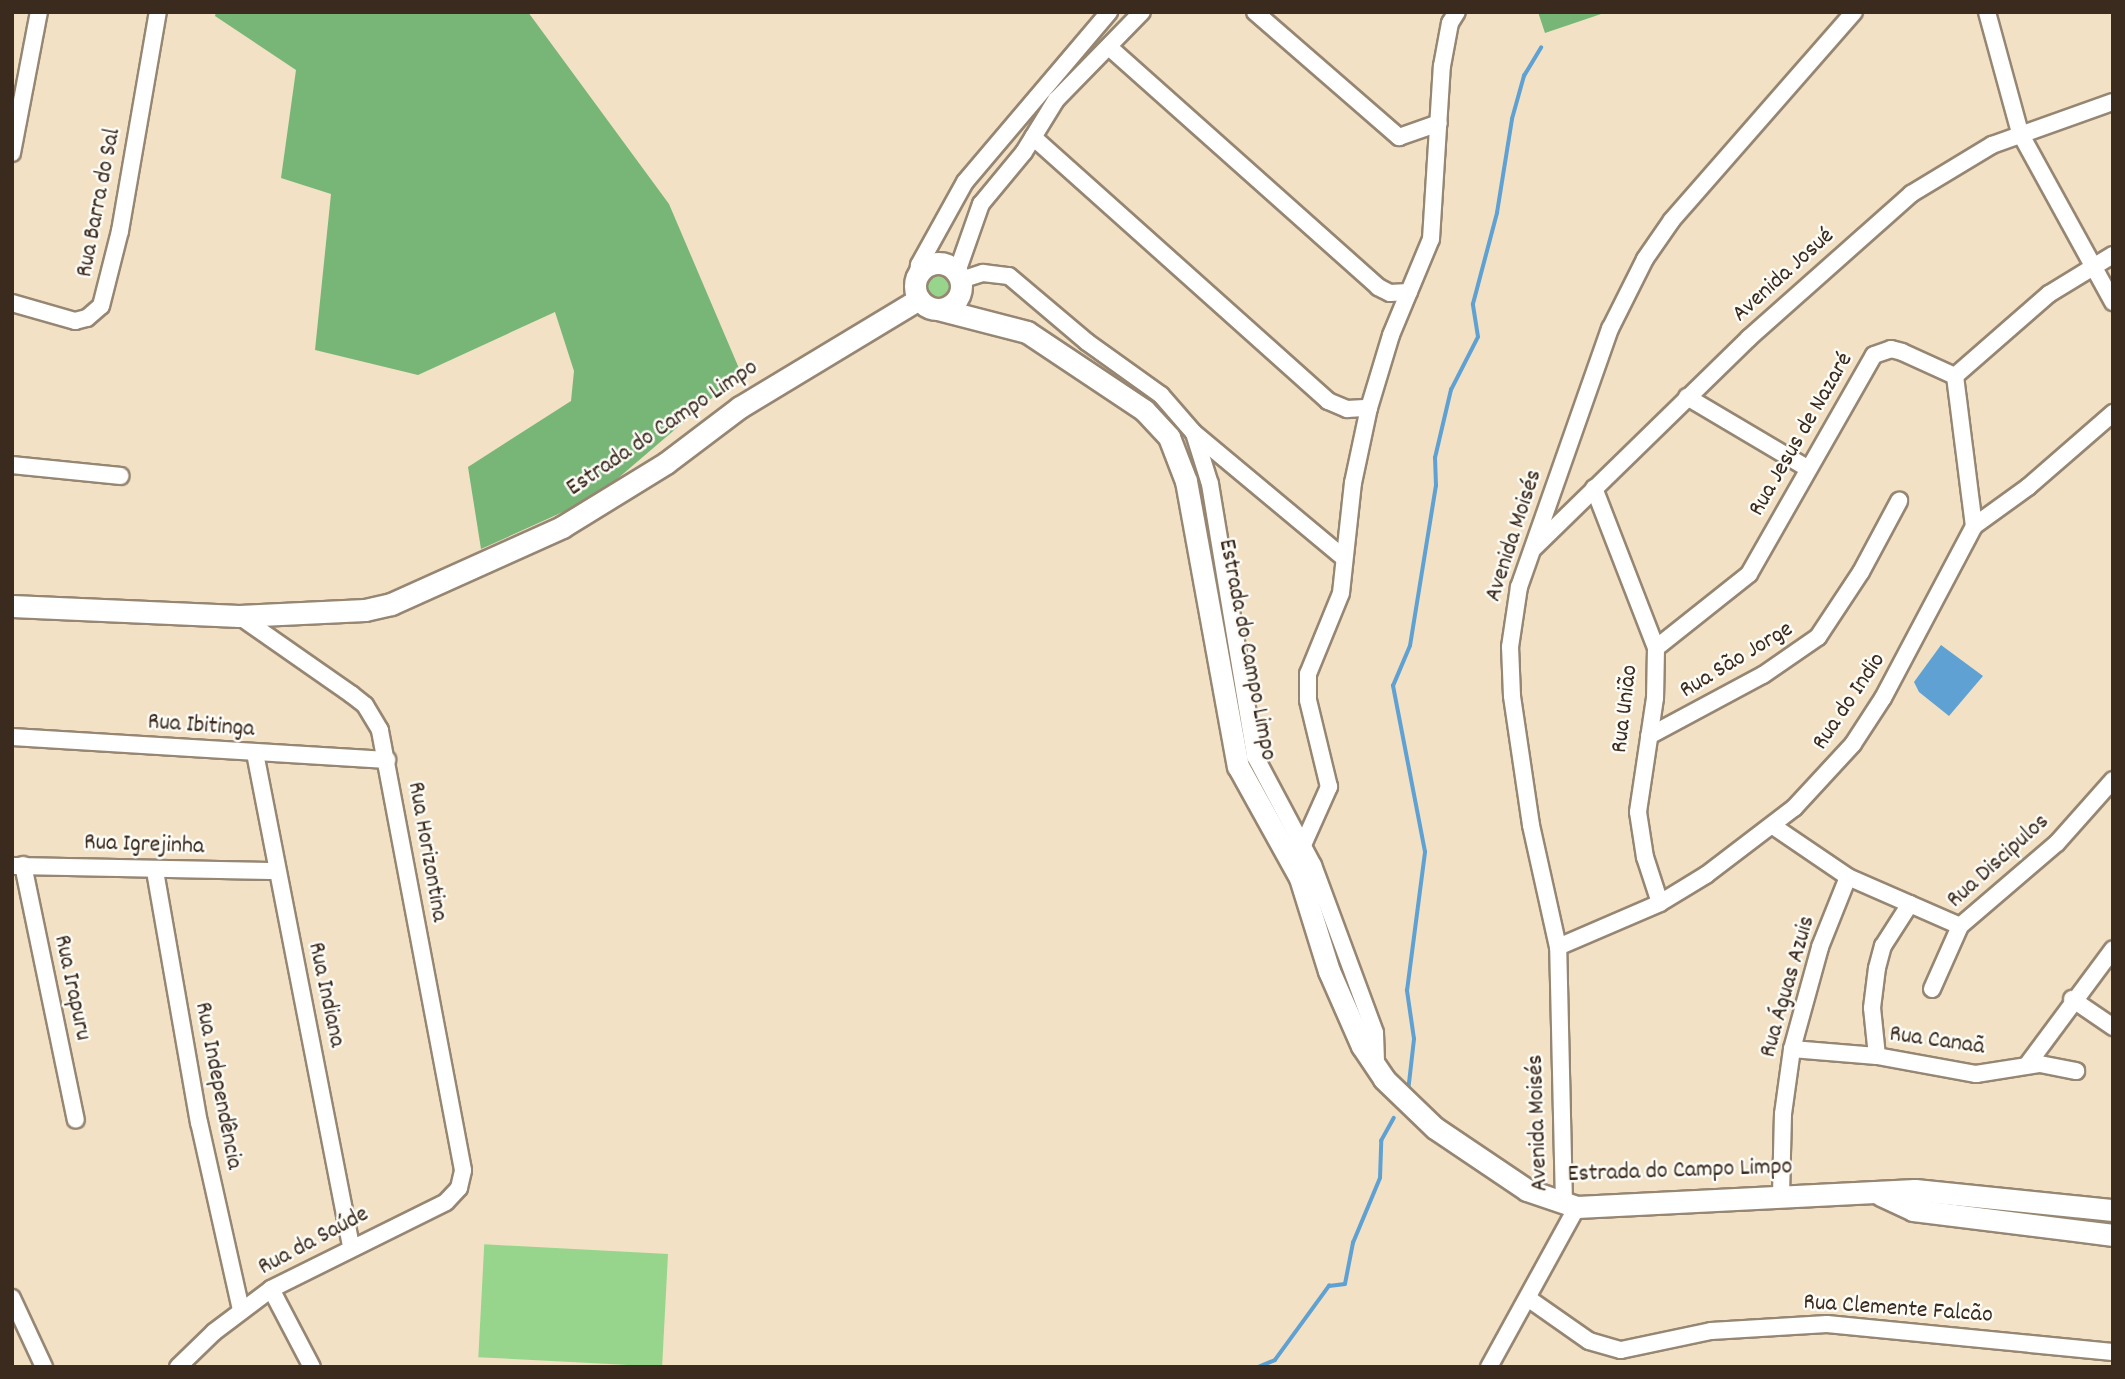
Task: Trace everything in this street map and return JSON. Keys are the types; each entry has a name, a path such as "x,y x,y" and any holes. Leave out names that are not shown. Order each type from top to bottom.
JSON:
{"street":[{"path":"12,153 38,12"},
{"name":"Rua Barra do Sal","path":"12,303 75,321 87,318 101,306 120,231 158,12"},
{"path":"1109,12 1052,73 965,182 919,265 919,299 938,309 958,299 959,276 981,204 1033,137 1056,100 1142,12"},
{"path":"1255,12 1399,137 1439,123"},
{"name":"Avenida Moisés","path":"1570,1205 1558,947 1531,825 1512,696 1513,615 1531,551 1610,329 1645,259 1672,220 1854,12"},
{"path":"1987,12 2020,133 2091,267 2113,302"},
{"path":"1303,845 1329,788 1307,682 1341,593 1353,483 1369,408 1409,292 1431,239 1449,16"},
{"path":"1109,47 1378,287 1390,293 1409,292"},
{"name":"Avenida Josué","path":"1531,551 1688,397 1911,194 1952,166 2020,133 2113,102"},
{"path":"1033,137 1328,401 1348,410 1369,408"},
{"path":"1974,526 1955,376 2049,294 2113,255"},
{"path":"918,274 933,263 948,265 959,276"},
{"path":"959,276 983,273 1009,276 1087,342 1161,395 1194,433 1344,558"},
{"name":"Estrada do Campo Limpo","path":"12,606 239,616 365,610 499,558 562,527 666,463 740,407 919,299"},
{"name":"Estrada do Campo Limpo","path":"938,309 1027,332 1144,410 1169,437 1189,493 1238,766 1300,878 1347,1014 1362,1046 1376,1061 1391,1087 1435,1128 1527,1190 1570,1205 1781,1195 1881,1195 1915,1190 2113,1210"},
{"name":"Rua Jesus de Nazaré","path":"1656,648 1749,574 1807,468 1874,355 1891,349 1955,376"},
{"path":"1688,397 1807,468"},
{"name":"Rua do Indio","path":"1558,947 1660,903 1773,827 1824,780 1853,744 1915,643 1974,526 2028,487 2113,413"},
{"path":"1194,433 1210,484 1255,756 1303,845 1375,1033 1376,1061"},
{"path":"12,465 120,476"},
{"name":"Rua União","path":"1594,488 1656,648 1648,736 1637,812 1645,857 1660,903"},
{"name":"Rua São Jorge","path":"1648,736 1763,675 1818,637 1861,572 1899,501"},
{"name":"Rua Horizontina","path":"239,616 365,705 380,730 461,1162"},
{"name":"Rua Ibitinga","path":"12,737 387,760"},
{"name":"Rua Indiana","path":"255,753 275,871 351,1246"},
{"name":"Rua Discipulos","path":"1932,989 1960,926 2057,843 2113,780"},
{"path":"1773,827 1848,877 1960,926"},
{"name":"Rua Igrejinha","path":"18,866 155,871 275,871"},
{"name":"Rua Irapuru","path":"18,866 76,1120"},
{"name":"Rua Independência","path":"155,871 197,1109 241,1310"},
{"name":"Rua Águas Azuis","path":"1781,1195 1783,1115 1792,1049 1820,947 1848,877"},
{"path":"1878,1056 1872,1008 1877,968 1883,946 1910,904"},
{"path":"2027,1065 2072,999 2113,948"},
{"path":"2072,999 2113,1027"},
{"name":"Rua Canaã","path":"1792,1049 1878,1056 1976,1074 2027,1065 2076,1071"},
{"name":"Rua da Saúde","path":"177,1367 241,1310 271,1289 351,1246 446,1202 459,1188 461,1162"},
{"name":"Estrada do Campo Limpo","path":"1881,1195 1913,1210 2113,1234"},
{"path":"1489,1367 1528,1299 1570,1205"},
{"path":"271,1289 312,1367"},
{"path":"12,1298 44,1367"},
{"name":"Rua Clemente Falcão","path":"1528,1299 1590,1341 1621,1350 1711,1331 1827,1324 2113,1352"}],"green space":[{"path":"216,12 528,12 669,204 741,373 596,497 481,549 468,467 571,401 574,371 555,312 418,375 315,350 331,194 281,178 296,70 215,16"},
{"path":"1538,12 1607,12 1545,33"},
{"path":"939,272 945,273 953,281 953,293 945,301 939,302 933,301 925,293 924,287 925,281 933,273"},
{"path":"484,1244 668,1254 662,1367 478,1357"}],"water":[{"path":"1941,645 1983,676 1949,716 1919,692 1914,682"}],"waterway":[{"path":"1408,1092 1414,1039 1407,991 1425,852 1393,686 1410,646 1436,486 1435,458 1451,390 1478,337 1473,304 1497,213 1512,119 1524,76 1541,48"},
{"path":"1258,1367 1275,1360 1329,1286 1345,1284 1353,1243 1380,1178 1381,1141 1394,1118"}]}
